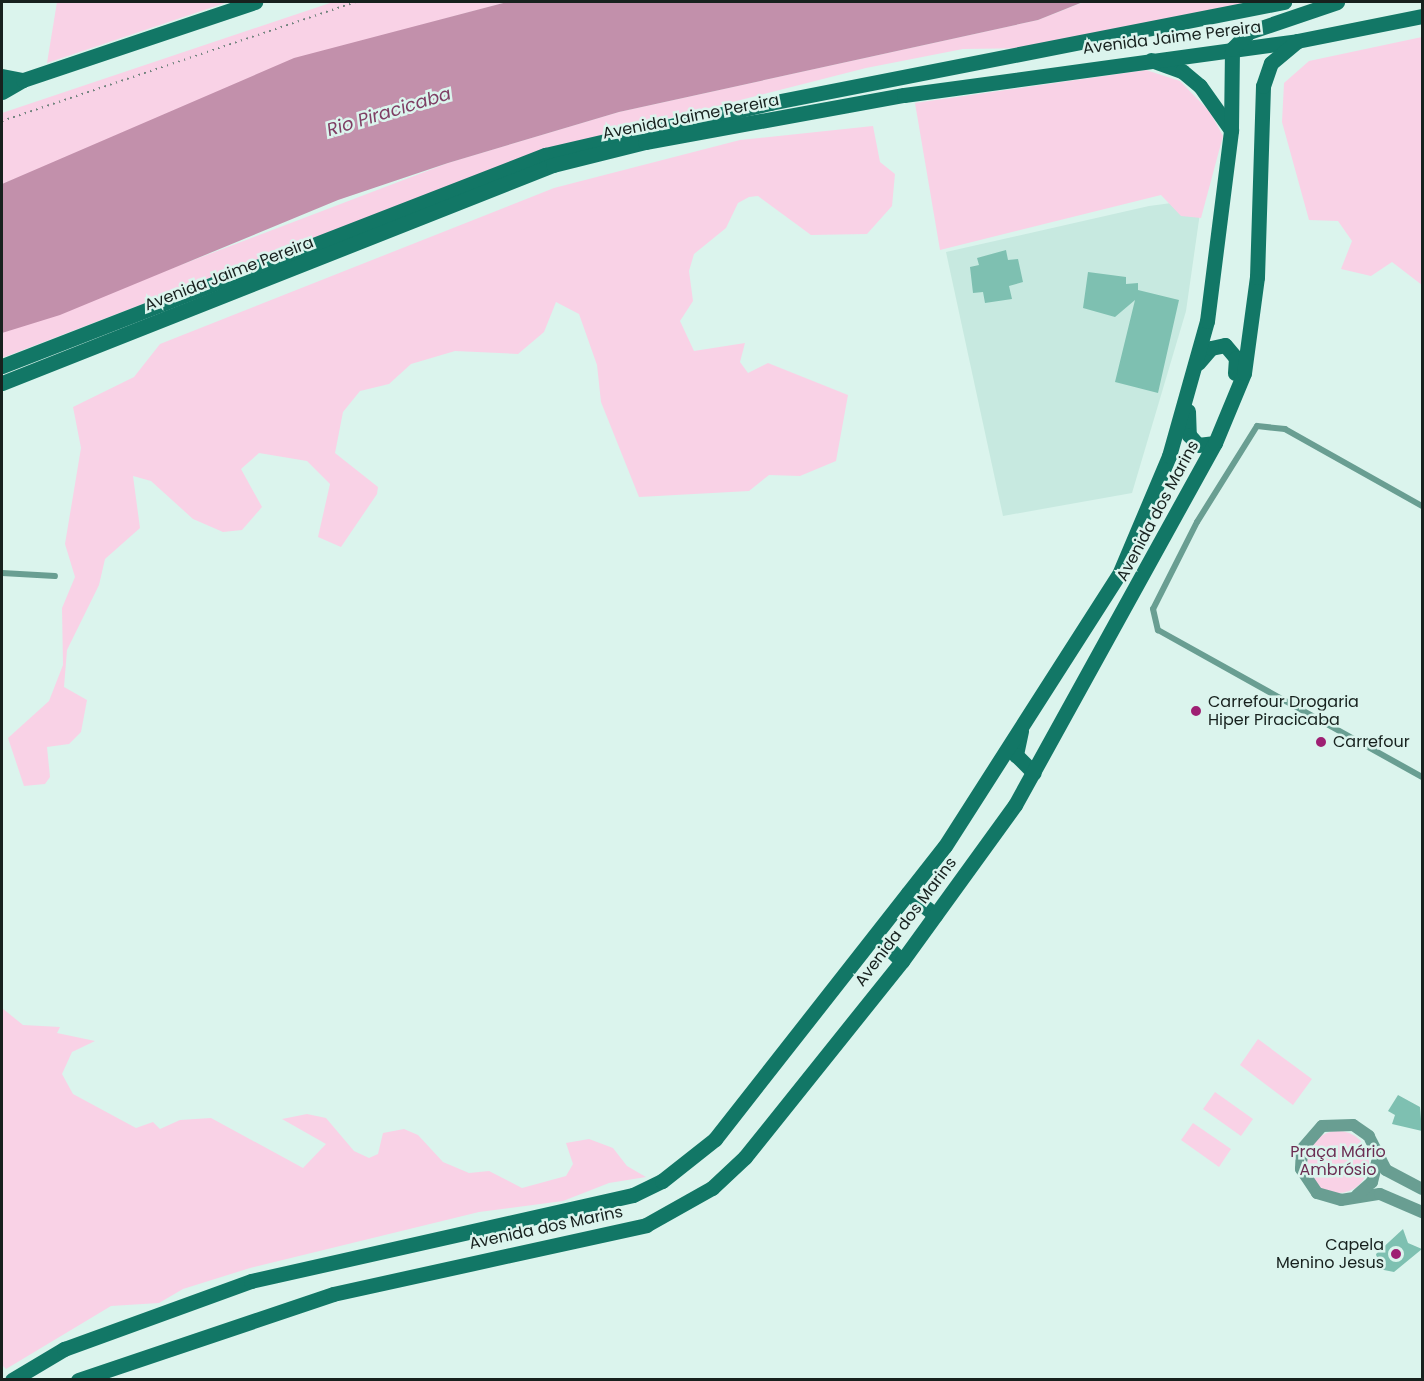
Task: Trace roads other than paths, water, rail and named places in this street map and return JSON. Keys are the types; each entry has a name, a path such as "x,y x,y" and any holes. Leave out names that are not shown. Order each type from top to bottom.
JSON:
{"street":[{"path":"2,92 23,80 255,2"},
{"name":"Avenida Jaime Pereira","path":"2,366 545,155 758,106 1284,2"},
{"path":"1232,49 1249,32 1337,2"},
{"name":"Avenida Jaime Pereira","path":"2,383 553,165 645,142 1137,58 1297,41 1422,16"},
{"name":"Avenida dos Marins","path":"78,1380 333,1294 646,1225 712,1188 745,1157 902,961 1034,773 1215,442 1231,409 1244,373 1257,277 1263,86 1272,63 1297,41"},
{"name":"Avenida dos Marins","path":"12,1380 64,1349 251,1281 332,1258 603,1204 662,1180 715,1139 876,936 977,799 1027,714 1120,572 1187,402 1197,364 1214,284 1231,130 1232,49"},
{"path":"1137,58 1182,71 1200,86 1231,130"},
{"path":"2,76 23,80"},
{"path":"1197,364 1211,348 1230,349 1236,358 1231,409"},
{"path":"1187,402 1189,435 1198,445 1215,442"},
{"path":"1027,714 1016,755 1034,773"},
{"path":"908,893 935,915"},
{"path":"876,936 902,961"},
{"path":"1356,1196 1372,1182 1377,1162 1369,1136 1353,1125 1332,1123 1306,1140 1300,1159 1304,1178 1317,1193 1336,1199 1356,1196 1395,1198 1422,1212"},
{"path":"1377,1162 1422,1189"}],"lane":[{"path":"1422,506 1285,429 1257,426 1197,522 1153,609 1158,630 1422,777"},
{"path":"2,573 55,576"}],"water":[{"name":"Rio Piracicaba","path":"507,2 1083,2 1038,20 619,112 448,163 338,200 60,315 2,333 2,184 294,58"}],"place":[{"name":"Carrefour Drogaria Hiper Piracicaba","path":"1196,711"},
{"name":"Carrefour","path":"1321,742"},
{"name":"Capela Menino Jesus","path":"1396,1254"}],"park label":[{"name":"Praça Mário Ambrósio","path":"1338,1161"}]}
